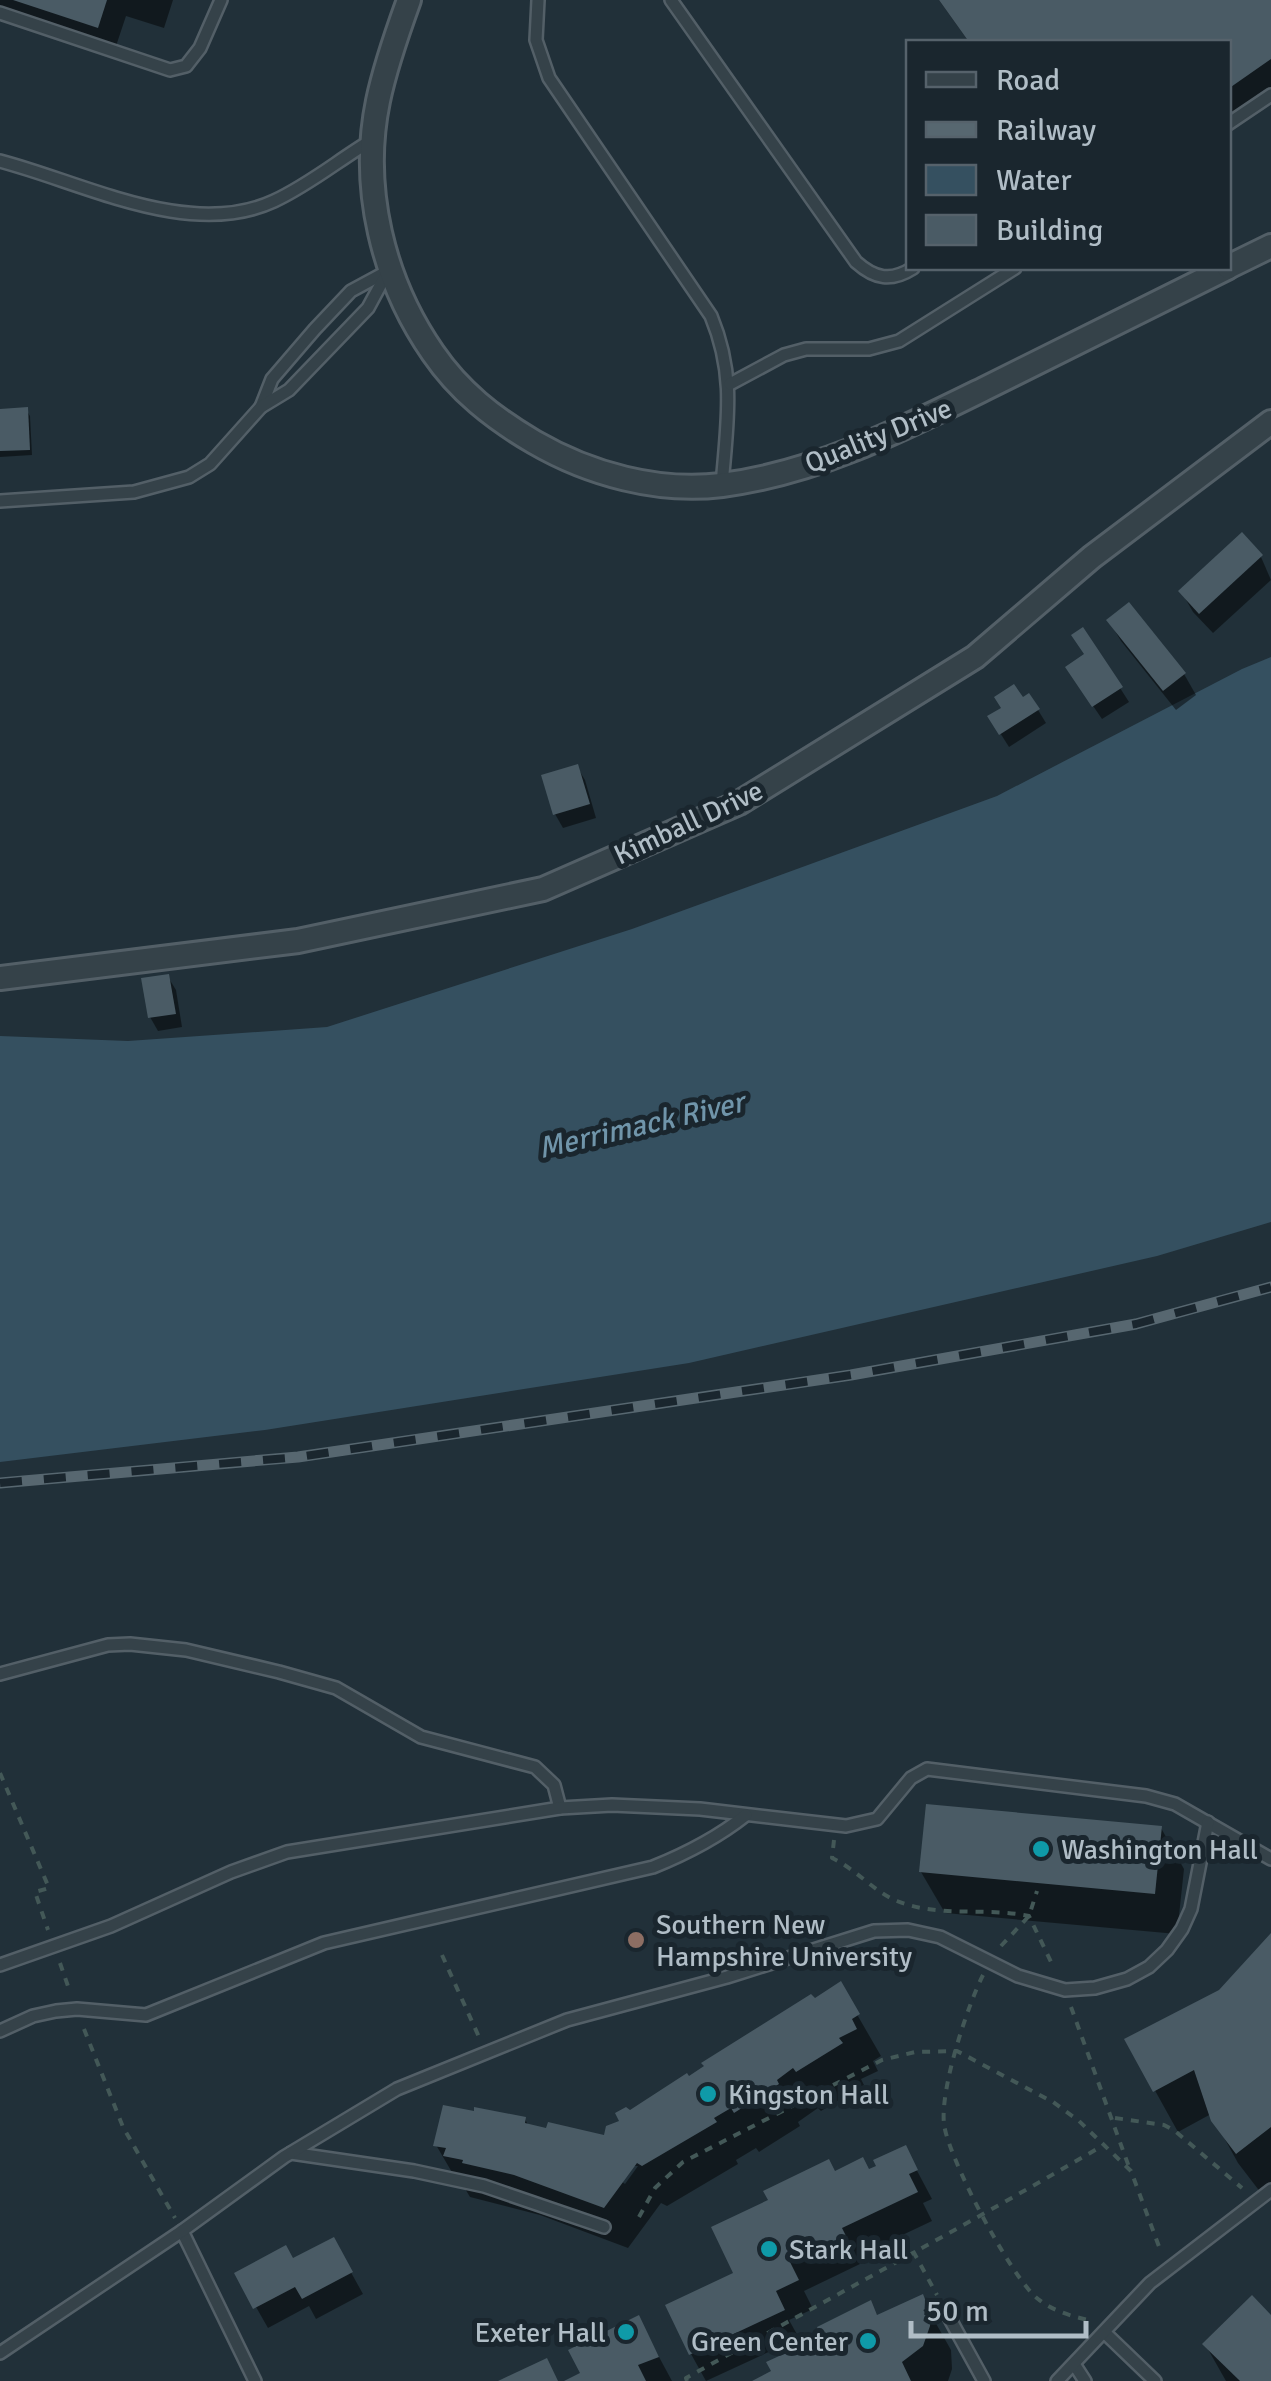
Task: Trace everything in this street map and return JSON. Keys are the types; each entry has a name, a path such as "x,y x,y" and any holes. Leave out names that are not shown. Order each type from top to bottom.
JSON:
{"street":[{"name":"Quality Drive","path":"408,0 380,90 372,140 375,196 388,271 412,324 442,367 471,398 505,425 596,471 640,482 722,485 836,457 909,426 1222,270"},
{"name":"Quality Drive","path":"1231,266 1271,246"},
{"name":"Kimball Drive","path":"0,978 298,942 543,889 739,803 975,657 1092,557 1271,422"}],"lane":[{"path":"0,14 170,70 186,66 193,57 221,0"},
{"path":"538,0 536,40 549,78 711,316 720,338 730,384 722,485"},
{"path":"671,0 856,262 870,275 887,278 907,270"},
{"path":"1231,122 1271,95"},
{"path":"0,161 147,206 182,214 217,214 250,210 274,201 372,140"},
{"path":"730,384 784,355 806,348 870,349 898,341 1012,270"},
{"path":"260,407 272,379 351,290 388,271"},
{"path":"0,500 134,492 189,477 210,464 260,407 288,390 368,308 388,271"},
{"path":"0,1674 108,1645 130,1644 186,1650 279,1672 336,1688 421,1737 535,1767 554,1785 560,1808"},
{"path":"0,1965 111,1926 230,1872 287,1852 560,1808 640,1806 836,1826 866,1823 877,1818 911,1778 926,1770 1146,1796 1175,1804 1271,1859"},
{"path":"0,2031 33,2016 77,2010 126,2016 164,2010 324,1943 653,1867 691,1852 746,1814"},
{"path":"0,2353 290,2153 397,2089 567,2020 726,1978 874,1931 908,1930 940,1937 1042,1985 1064,1990 1095,1988 1127,1979 1168,1950 1182,1929 1191,1909 1208,1822"},
{"path":"290,2153 414,2171 484,2186 604,2226"},
{"path":"1057,2381 1168,2269 1271,2190"},
{"path":"182,2231 255,2381"},
{"path":"946,2310 984,2381"},
{"path":"1104,2332 1155,2381"},
{"path":"1074,2364 1085,2381"}],"path":[{"path":"0,1773 49,1888 35,1892 46,1922"},
{"path":"836,1826 832,1858 900,1902 942,1912 1006,1911 1028,1916"},
{"path":"1037,1891 1028,1916 989,1962 976,1988 945,2092 944,2122 950,2148 1025,2286 1038,2299 1072,2317 1091,2321 1104,2332"},
{"path":"1028,1916 1064,1990 1168,2269"},
{"path":"442,1954 486,2052"},
{"path":"59,1962 123,2127 182,2231"},
{"path":"639,2217 654,2188 682,2162 882,2060 914,2052 957,2051 1052,2102 1104,2144 1130,2172"},
{"path":"1112,2118 1164,2125 1242,2188"},
{"path":"687,2381 686,2378 984,2215 1104,2144"},
{"path":"913,2251 946,2310"}],"water":[{"name":"Merrimack River","path":"1271,657 1271,1222 1157,1256 689,1363 265,1430 0,1462 0,1036 128,1041 327,1027 632,929 997,796"}],"building":[{"path":"13,0 107,0 98,28"},
{"path":"939,0 1271,0 1271,59 1231,87 1231,40 968,40"},
{"path":"28,407 30,450 0,451 0,409"},
{"path":"1242,532 1263,555 1199,614 1178,591"},
{"path":"1129,602 1186,673 1163,691 1106,620"},
{"path":"1083,627 1123,687 1092,707 1065,667 1084,654 1071,635"},
{"path":"1014,684 1023,697 1029,693 1040,709 999,735 987,716 1001,708 994,697"},
{"path":"578,764 590,804 553,815 541,775"},
{"path":"169,974 176,1014 148,1018 141,978"},
{"name":"Washington Hall","path":"926,1804 1162,1826 1155,1894 919,1872"},
{"path":"1271,1933 1271,2127 1236,2154 1211,2121 1194,2070 1153,2092 1124,2039 1219,1990"},
{"name":"Kingston Hall","path":"841,1981 860,2014 852,2019 857,2029 839,2038 843,2043 796,2072 793,2068 777,2080 779,2084 734,2113 731,2108 714,2118 717,2122 642,2166 637,2163 604,2208 514,2175 462,2163 463,2160 443,2156 446,2148 433,2146 443,2105 526,2117 525,2123 546,2128 548,2122 604,2135 606,2126 619,2121 615,2113 626,2107 630,2110 687,2073 689,2076 704,2066 701,2063 811,1994 815,1998"},
{"name":"Stark Hall","path":"906,2145 918,2170 909,2174 918,2192 842,2228 846,2236 790,2262 799,2280 776,2291 785,2310 689,2355 665,2305 733,2273 711,2227 768,2200 763,2191 829,2159 835,2171 863,2157 869,2169 876,2166 873,2160"},
{"path":"334,2237 353,2272 302,2299 295,2287 253,2309 234,2273 286,2245 293,2258"},
{"name":"Green Center","path":"923,2294 931,2315 930,2326 923,2346 902,2362 911,2381 752,2381 771,2371 766,2362 821,2337 817,2327 871,2300 877,2315"},
{"path":"1252,2295 1271,2315 1271,2381 1240,2381 1202,2344"},
{"name":"Exeter Hall","path":"639,2315 659,2357 638,2365 646,2381 564,2381 580,2373 568,2350"},
{"name":"Exeter Hall","path":"547,2358 558,2381 498,2381"}],"railway":[{"path":"0,1483 298,1457 851,1375 1136,1324 1271,1287"}],"place":[{"name":"Washington Hall","path":"1041,1849"},
{"name":"Southern New Hampshire University","path":"636,1940"},
{"name":"Kingston Hall","path":"708,2094"},
{"name":"Stark Hall","path":"769,2249"},
{"name":"Exeter Hall","path":"626,2332"},
{"name":"Green Center","path":"868,2341"}]}
